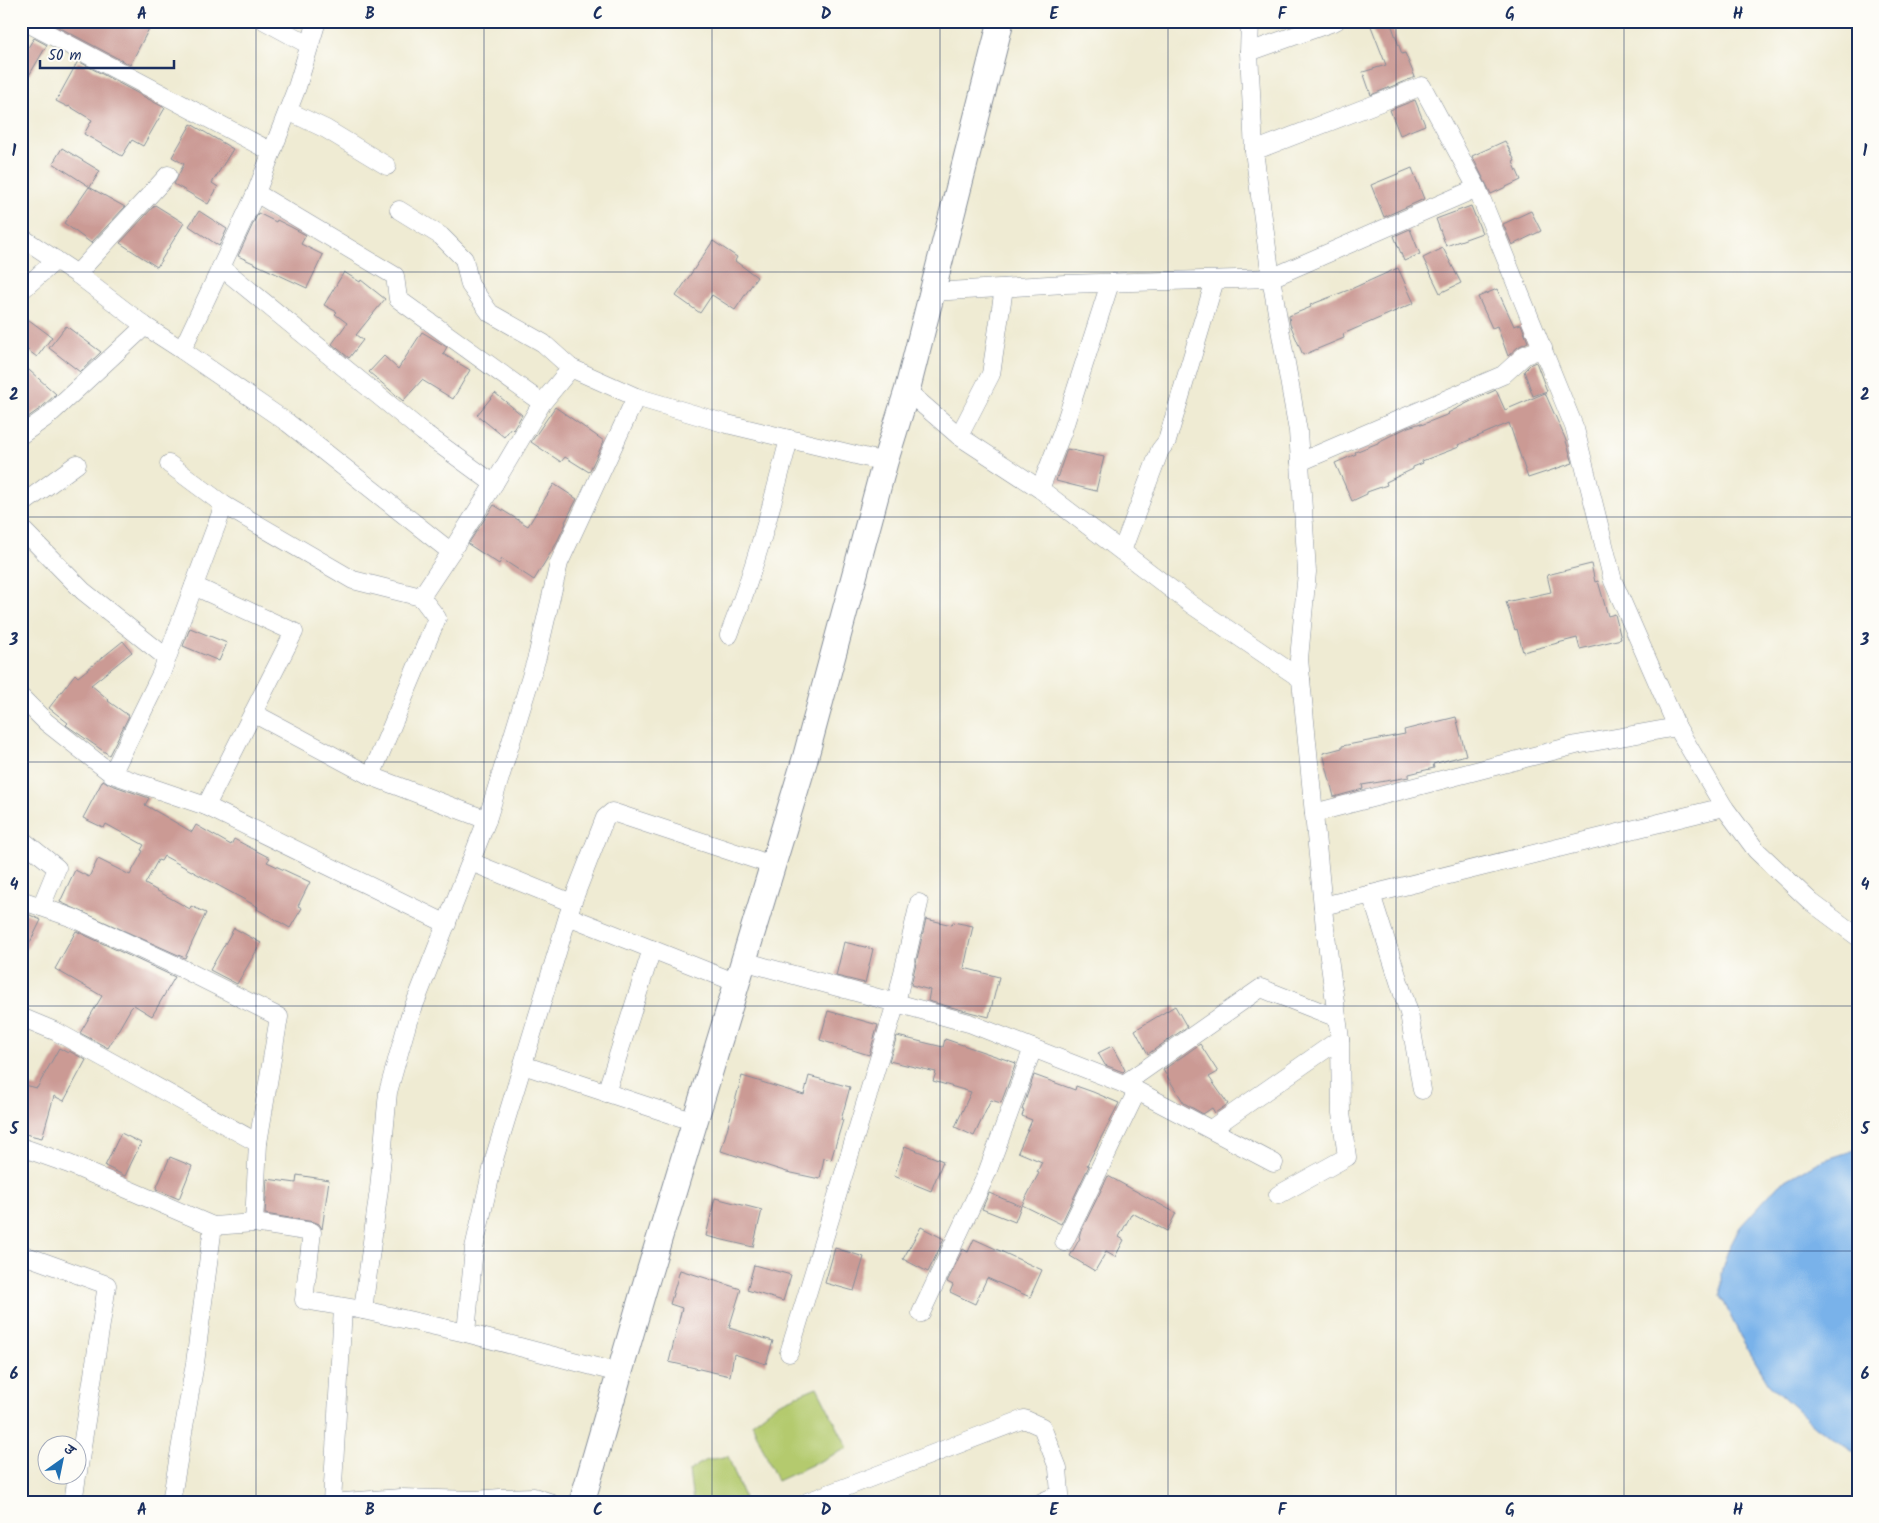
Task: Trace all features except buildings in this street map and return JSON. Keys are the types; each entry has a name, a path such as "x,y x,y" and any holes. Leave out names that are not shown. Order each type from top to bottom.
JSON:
{"main road":[{"path":"582,1502 619,1373 805,759 907,391 1001,21"}],"street":[{"path":"24,21 272,152"},
{"path":"265,21 310,45"},
{"path":"182,350 256,193 297,87 317,21"},
{"path":"1250,21 1249,52 1254,151 1271,278 1298,432 1307,572 1299,659 1323,906 1340,1039 1340,1113 1347,1157 1278,1195"},
{"path":"1249,52 1336,21"},
{"path":"1254,151 1422,86 1477,188 1575,428 1613,581 1677,727 1724,807 1756,850 1811,902 1858,937"},
{"path":"288,111 326,129 387,166"},
{"path":"77,274 168,175"},
{"path":"932,292 1110,283 1271,278 1477,188"},
{"path":"256,193 395,276 398,299 542,403"},
{"path":"399,210 441,236 464,259 470,285 490,313 544,343 571,368 636,398 727,424 886,462"},
{"path":"21,237 77,274 145,326 288,423 451,552"},
{"path":"21,292 56,260"},
{"path":"221,267 423,432 494,484"},
{"path":"1122,551 1160,450 1167,440 1214,280"},
{"path":"1040,489 1064,426 1110,283"},
{"path":"959,436 991,374 1004,288"},
{"path":"21,435 48,416 145,326"},
{"path":"1300,462 1503,375 1525,355 1543,348"},
{"path":"421,597 494,484 542,403 571,368"},
{"path":"907,391 959,436 1040,489 1185,600 1301,679"},
{"path":"363,1310 379,1189 388,1092 408,1021 487,820 537,658 559,563 636,398"},
{"path":"730,635 740,609 773,500 789,439"},
{"path":"21,505 76,464"},
{"path":"168,464 224,504 353,580 421,597 437,618 371,776"},
{"path":"112,774 161,674 224,504"},
{"path":"21,528 83,591 167,658"},
{"path":"194,586 294,632 206,806"},
{"path":"21,697 46,722 112,774 206,806 446,924"},
{"path":"253,713 371,776 487,820"},
{"path":"1314,814 1576,745 1677,727"},
{"path":"1323,906 1724,807"},
{"path":"466,1333 474,1248 495,1156 570,910 605,818 612,812 772,865"},
{"path":"21,839 57,868 41,907"},
{"path":"471,862 652,950 740,972 896,1003 969,1022 1130,1088 1274,1163"},
{"path":"1371,894 1410,1013 1422,1090"},
{"path":"21,900 73,918 177,966 279,1017 258,1143 254,1223"},
{"path":"789,1353 896,1003 919,902"},
{"path":"606,1093 652,950"},
{"path":"1064,1242 1130,1088 1262,988 1337,1018"},
{"path":"21,1017 57,1032 258,1143"},
{"path":"1211,1130 1340,1039"},
{"path":"921,1313 987,1172 1033,1048"},
{"path":"523,1065 695,1122"},
{"path":"21,1147 86,1171 214,1226 254,1223 312,1232 304,1300 363,1310 466,1333 619,1373"},
{"path":"171,1502 195,1363 214,1226"},
{"path":"21,1254 107,1285 83,1436"},
{"path":"332,1502 343,1308"},
{"path":"807,1502 1024,1420 1042,1427 1058,1468 1060,1494 1042,1502"},
{"path":"73,1502 75,1486"},
{"path":"343,1502 401,1498 476,1500 534,1497 549,1502"}],"green space":[{"path":"817,1387 848,1448 777,1481 752,1423 778,1403"},
{"path":"728,1456 744,1498 725,1502 693,1502 689,1471 704,1461"}],"water":[{"path":"1858,1149 1858,1452 1852,1451 1816,1427 1769,1384 1740,1336 1721,1296 1721,1273 1728,1250 1740,1227 1779,1184 1818,1162"}]}
